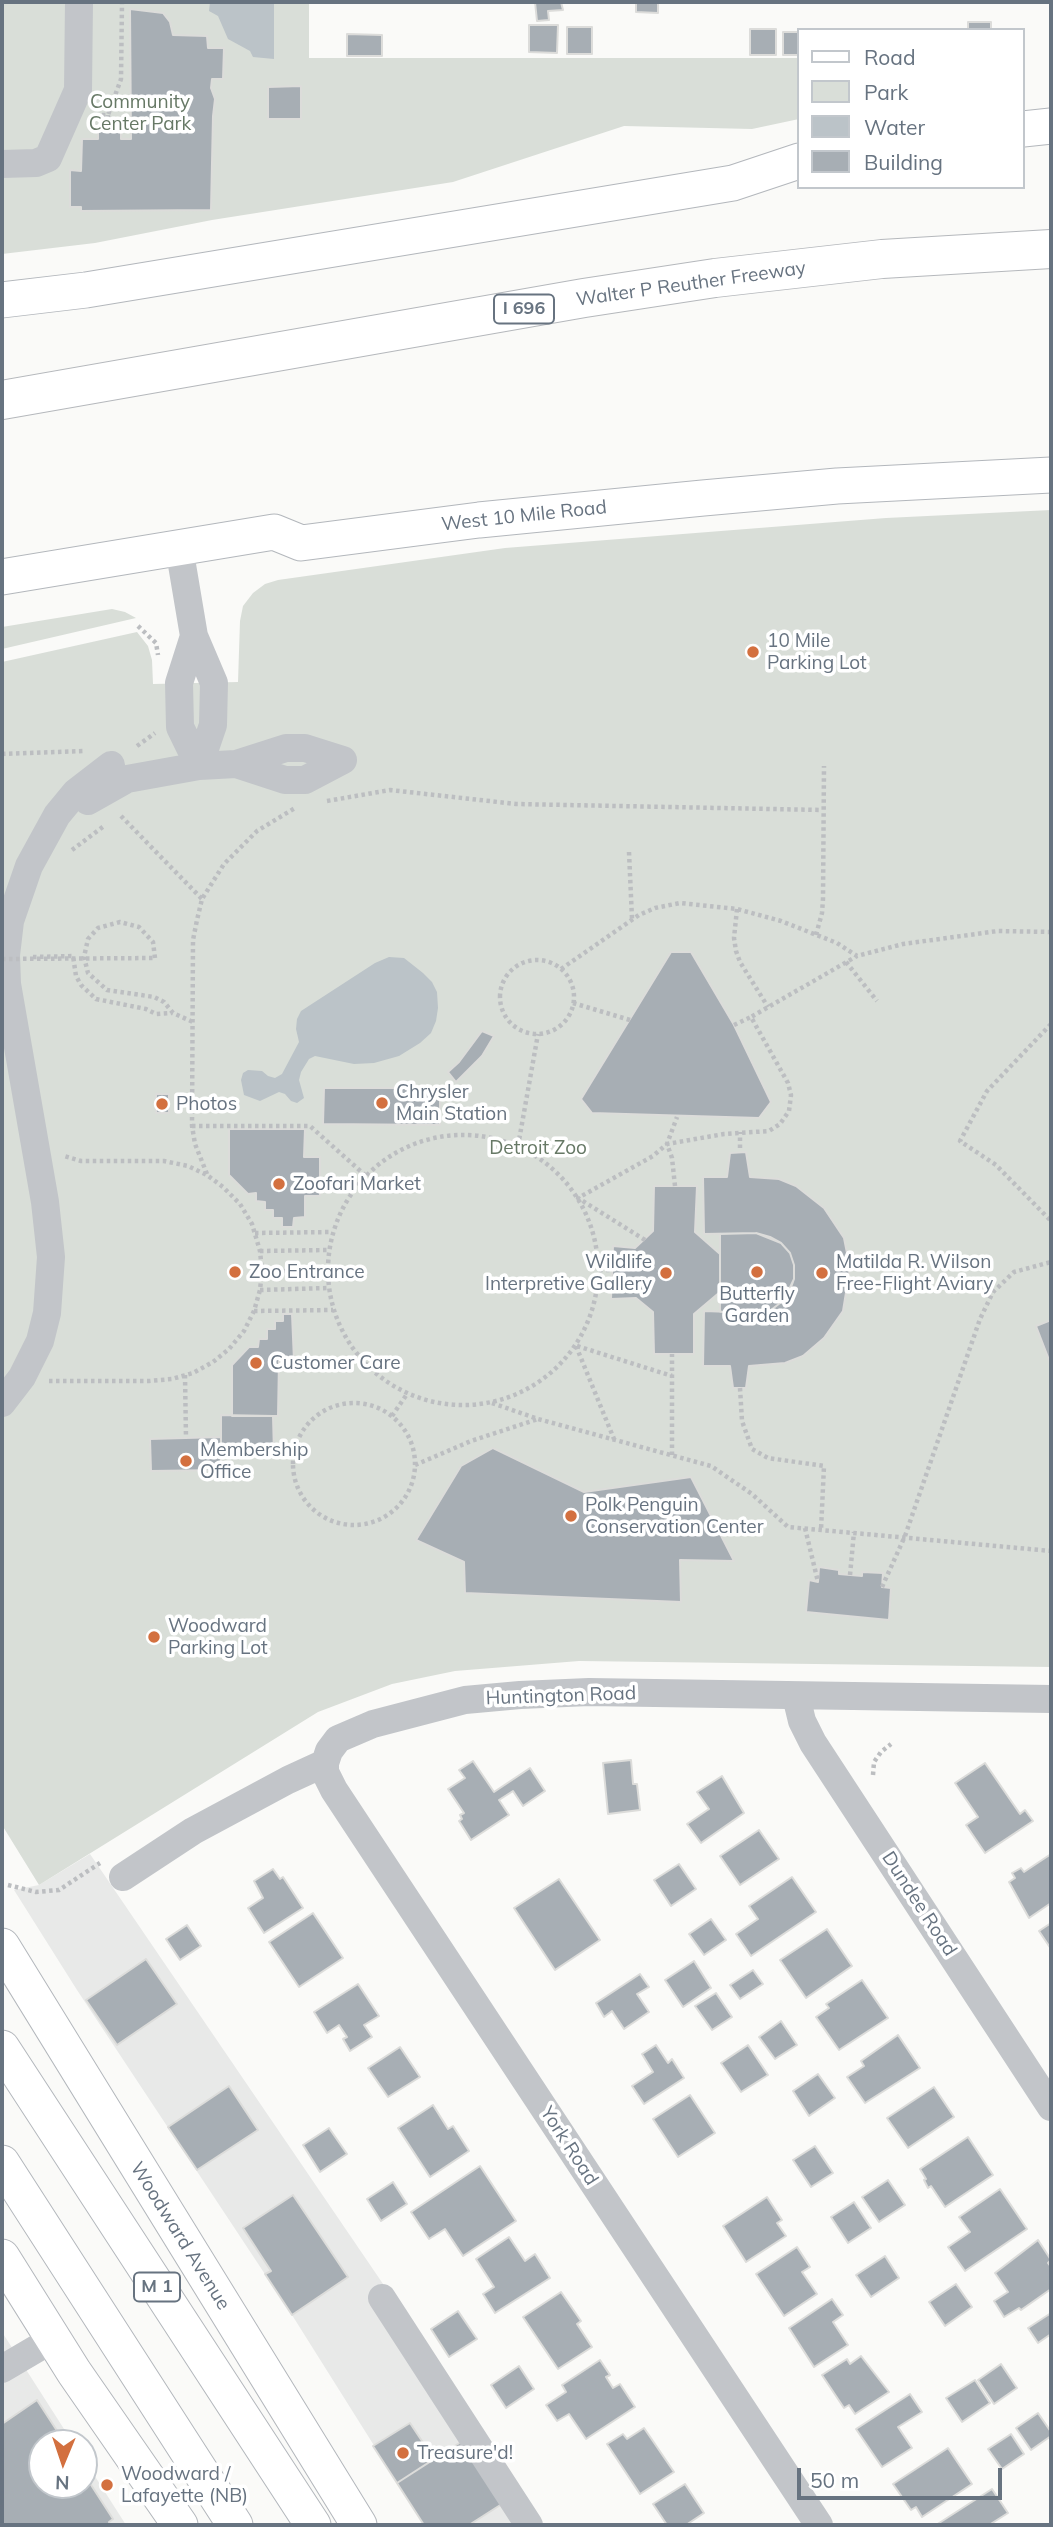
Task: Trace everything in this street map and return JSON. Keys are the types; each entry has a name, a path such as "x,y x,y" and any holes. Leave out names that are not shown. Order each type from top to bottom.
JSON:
{"highway":[{"name":"Walter P Reuther Freeway","path":"2,400 584,298 715,278 882,259 1051,249"}],"main road":[{"path":"1025,129 1051,126"},
{"path":"2,300 100,288 733,183 797,162"},
{"name":"West 10 Mile Road","path":"2,577 274,532 302,543 479,520 703,498 850,486 1051,475"},
{"name":"Woodward Avenue","path":"2,1946 359,2525"},
{"name":"M 1","path":"2,2048 313,2525"},
{"path":"2,2162 234,2525"},
{"path":"2,2257 53,2339 180,2525"}],"street":[{"path":"2,164 36,163 48,158 78,90 79,2"},
{"path":"178,547 194,636 214,683 214,725 199,766"},
{"path":"56,847 57,815 112,755"},
{"path":"2,1403 22,1377 40,1341 47,1313 51,1243 6,970 12,909 30,866 56,847 63,820 99,793 127,779 199,766 236,764"},
{"name":"Huntington Road","path":"325,1763 329,1751 338,1739 349,1732 391,1718 465,1700 520,1695 589,1692 1051,1699"},
{"name":"Dundee Road","path":"796,1696 802,1721 813,1743 1051,2107"},
{"path":"123,1877 193,1831 325,1763"},
{"name":"York Road","path":"325,1763 325,1772 334,1790 819,2525"},
{"path":"382,2298 529,2525"},
{"path":"2,2369 53,2339"}],"path":[{"path":"108,115 108,125"},
{"path":"138,626 156,643 158,657"},
{"path":"2,754 112,755 140,746 153,736 157,728"},
{"path":"816,935 823,899 824,766"},
{"path":"324,802 390,790 516,804 822,810"},
{"path":"207,1175 195,1144 192,1126 193,940 202,900 212,881 257,831 297,807 289,799"},
{"path":"56,847 89,835 128,813"},
{"path":"121,816 202,900"},
{"path":"629,852 632,919"},
{"path":"561,969 632,919 655,908 680,903 737,909 781,922 843,946 858,956"},
{"path":"737,909 734,939 740,962 768,1007"},
{"path":"2,959 155,958 153,942 139,927 120,922 99,928 88,939 84,957 88,973 97,984 107,990 154,997 164,1002 173,1013 193,1022"},
{"path":"734,1025 858,956 903,944 998,931 1051,932"},
{"path":"29,969 28,957 73,956 76,976 81,985 96,999 146,1009 156,1014 173,1013"},
{"path":"541,960 561,969 570,982 573,1003 571,1013 564,1023 553,1031 538,1034 523,1031 509,1021 501,1006 501,989 509,973 523,963 541,960"},
{"path":"846,962 877,1001"},
{"path":"573,1003 629,1020"},
{"path":"667,1144 740,1132 769,1131 780,1124 789,1111 791,1095 788,1083 751,1017"},
{"path":"1051,1024 987,1091 960,1141 996,1166 1051,1221"},
{"path":"518,1146 538,1034"},
{"path":"578,1198 653,1156 667,1144 677,1117"},
{"path":"192,1126 310,1126 366,1176"},
{"path":"740,1132 740,1148"},
{"path":"578,1198 593,1233 599,1270 596,1296 589,1322 576,1346 559,1366 539,1382 516,1395 491,1403 463,1406 434,1403 407,1394 382,1379 361,1360 344,1336 333,1310 328,1288 328,1250 332,1232 352,1193 366,1176 383,1160 426,1140 449,1135 472,1135 518,1146 551,1168 578,1198 645,1240"},
{"path":"667,1144 672,1158 675,1186"},
{"path":"48,1381 149,1381 185,1376 213,1362 229,1349 244,1331 254,1311 262,1272 255,1233 240,1204 207,1175 188,1166 164,1161 81,1161 66,1158 57,1149"},
{"path":"255,1233 332,1232"},
{"path":"260,1251 328,1250"},
{"path":"882,1587 905,1536 980,1319 993,1292 1014,1272 1051,1262"},
{"path":"262,1272 327,1270"},
{"path":"599,1270 611,1270"},
{"path":"260,1290 328,1288"},
{"path":"254,1311 333,1310"},
{"path":"576,1346 672,1377"},
{"path":"576,1346 615,1440"},
{"path":"672,1354 672,1455"},
{"path":"185,1376 186,1438"},
{"path":"740,1388 742,1421 752,1448 768,1458 824,1466 821,1530"},
{"path":"392,1416 407,1394"},
{"path":"355,1403 379,1408 392,1416 412,1444 415,1465 411,1488 396,1508 376,1521 352,1525 329,1520 310,1507 296,1487 292,1463 298,1439 311,1420 332,1406 355,1403"},
{"path":"491,1403 538,1419 711,1466 752,1494 788,1527 1051,1551"},
{"path":"415,1465 471,1441 538,1419"},
{"path":"805,1528 818,1582"},
{"path":"850,1574 854,1532"},
{"path":"873,1775 874,1762 891,1744"}],"shaded area":[{"path":"90,1854 409,2322 543,2525 424,2525 292,2315 14,1890 39,1885"},
{"path":"2,2332 64,2429 28,2429 28,2499 98,2499 98,2481 126,2525 2,2525"}],"green space":[{"name":"Community Center Park","path":"2,2 309,2 309,58 797,58 797,119 752,129 624,126 453,182 212,220 95,243 2,254"},
{"name":"Detroit Zoo","path":"1051,510 1051,1667 579,1661 455,1671 392,1684 318,1712 39,1885 2,1825 2,662 137,632 148,646 152,660 153,684 238,682 243,606 253,593 265,584 278,580 505,548 886,518"},
{"path":"112,609 136,618 2,649 2,627"}],"water":[{"path":"210,2 274,2 274,59 253,57 250,51 228,39 218,16 209,11"},
{"path":"389,957 404,958 432,982 437,992 438,1008 431,1033 399,1056 374,1063 354,1064 315,1056 309,1059 299,1080 304,1098 297,1103 279,1092 260,1101 244,1095 241,1080 243,1073 248,1070 262,1071 275,1078 282,1074 299,1042 296,1029 301,1011 375,963"}],"building":[{"path":"535,2 561,2 563,10 548,11 549,20 537,21"},
{"path":"636,2 658,2 658,13 636,12"},
{"path":"130,9 163,13 170,22 173,35 207,36 208,48 224,48 223,79 212,79 211,88 215,99 211,210 81,211 81,207 70,207 70,170 81,171 82,139 98,139 98,125 121,125 121,139 131,139"},
{"path":"968,22 991,22 991,28 968,28"},
{"path":"529,25 558,25 557,53 529,52"},
{"path":"567,27 592,27 592,54 567,54"},
{"path":"750,29 776,29 776,55 750,55"},
{"path":"783,32 797,32 797,55 783,55"},
{"path":"347,34 382,35 382,56 347,56"},
{"path":"301,86 301,119 268,119 268,87"},
{"path":"671,952 691,952 734,1025 771,1102 759,1118 592,1113 581,1099"},
{"path":"482,1031 494,1036 482,1056 456,1082 448,1072"},
{"name":"Chrysler Main Station","path":"324,1088 440,1088 440,1125 323,1124"},
{"name":"Photos","path":"156,1094 169,1094 169,1113 156,1113"},
{"name":"Zoofari Market","path":"229,1129 305,1129 304,1157 320,1157 320,1196 305,1196 305,1217 294,1218 293,1227 282,1227 282,1218 273,1218 273,1210 265,1210 265,1202 256,1201 256,1193 248,1194 229,1175"},
{"name":"Matilda R. Wilson Free-Flight Aviary","path":"746,1152 750,1177 779,1179 796,1186 824,1208 844,1238 850,1268 843,1311 824,1338 803,1356 785,1363 749,1366 746,1388 733,1388 730,1366 703,1366 704,1311 759,1313 771,1310 784,1300 794,1279 794,1265 790,1253 781,1243 770,1237 756,1233 704,1234 703,1177 727,1177 730,1153"},
{"name":"Wildlife Interpretive Gallery","path":"654,1186 697,1186 695,1232 720,1254 720,1292 694,1314 694,1354 654,1354 653,1312 636,1298 611,1299 613,1246 635,1248 653,1231"},
{"name":"Butterfly Garden","path":"756,1233 781,1243 790,1253 794,1265 794,1279 790,1290 784,1300 771,1310 759,1313 720,1312 720,1234"},
{"name":"Customer Care","path":"283,1314 292,1314 294,1361 279,1361 278,1416 232,1416 232,1365 249,1347 258,1347 259,1339 267,1339 267,1329 275,1329 275,1321 283,1321"},
{"path":"1051,1320 1051,1365 1036,1326"},
{"path":"221,1415 273,1416 274,1454 221,1453"},
{"name":"Membership Office","path":"221,1437 221,1470 151,1471 150,1439"},
{"name":"Polk Penguin Conservation Center","path":"493,1448 584,1492 691,1477 734,1561 680,1560 681,1602 465,1593 464,1562 416,1540 461,1466"},
{"path":"819,1567 839,1570 839,1574 862,1576 862,1572 883,1573 882,1587 891,1588 889,1620 806,1612 809,1580 818,1582"},
{"path":"631,1760 633,1784 637,1784 640,1810 608,1814 603,1763"},
{"path":"473,1761 494,1792 530,1768 545,1791 523,1806 513,1791 499,1800 509,1815 471,1840 459,1821 462,1819 460,1815 464,1813 448,1789 465,1778 459,1770"},
{"path":"985,1763 1020,1814 1025,1810 1033,1821 985,1853 966,1825 978,1817 955,1783"},
{"path":"722,1776 744,1813 701,1843 687,1824 709,1809 697,1792"},
{"path":"759,1830 779,1859 740,1885 720,1856"},
{"path":"1051,1854 1051,1903 1029,1918 1009,1882 1015,1878 1012,1873 1021,1868 1024,1872"},
{"path":"679,1864 696,1889 671,1906 654,1880"},
{"path":"273,1869 280,1879 283,1877 303,1908 264,1933 248,1908 263,1898 254,1881"},
{"path":"792,1877 816,1912 751,1956 736,1934 758,1919 749,1906"},
{"path":"559,1879 600,1940 555,1970 514,1908"},
{"path":"313,1913 343,1958 299,1987 269,1942"},
{"path":"711,1919 726,1940 704,1955 689,1934"},
{"path":"1051,1923 1051,1949 1039,1931"},
{"path":"187,1925 201,1946 180,1960 166,1939"},
{"path":"827,1929 852,1966 806,1998 780,1960"},
{"path":"146,1959 177,2004 117,2045 86,2000"},
{"path":"694,1961 711,1988 683,2007 665,1980"},
{"path":"753,1970 763,1984 740,1999 730,1985"},
{"path":"640,1974 649,1987 637,1994 649,2012 624,2029 612,2011 604,2017 596,2003"},
{"path":"862,1980 888,2018 839,2050 816,2017 829,2008 826,2004"},
{"path":"358,1984 379,2016 364,2025 372,2037 350,2051 343,2039 347,2037 339,2025 327,2033 314,2012"},
{"path":"716,1993 732,2017 712,2030 695,2006"},
{"path":"781,2021 797,2045 775,2059 759,2037"},
{"path":"898,2035 920,2068 865,2103 847,2077 864,2066 861,2061"},
{"path":"656,2045 668,2063 672,2059 684,2078 644,2104 632,2086 653,2072 642,2054"},
{"path":"748,2045 768,2075 741,2092 721,2063"},
{"path":"400,2047 420,2077 388,2097 368,2068"},
{"path":"818,2074 835,2098 809,2116 793,2091"},
{"path":"229,2086 258,2130 197,2170 168,2127"},
{"path":"934,2087 954,2117 908,2148 887,2118"},
{"path":"690,2095 715,2133 678,2157 653,2119"},
{"path":"433,2105 448,2129 453,2126 469,2151 430,2177 398,2128"},
{"path":"329,2128 347,2154 320,2172 303,2145"},
{"path":"968,2137 993,2175 945,2207 931,2186 928,2188 920,2169"},
{"path":"815,2146 833,2173 811,2187 793,2160"},
{"path":"480,2166 516,2221 463,2256 445,2229 429,2239 411,2212"},
{"path":"888,2180 905,2205 879,2222 862,2197"},
{"path":"393,2182 407,2204 381,2221 367,2199"},
{"path":"1000,2189 1027,2229 965,2271 948,2247 970,2232 959,2217"},
{"path":"293,2195 348,2277 292,2315 265,2274 271,2271 243,2228"},
{"path":"767,2197 782,2220 777,2223 786,2236 746,2262 723,2226"},
{"path":"854,2202 871,2228 848,2243 831,2217"},
{"path":"509,2237 525,2261 535,2254 550,2278 495,2313 483,2294 494,2287 476,2259"},
{"path":"1038,2240 1051,2260 1048,2263 1051,2267 1051,2289 1021,2310 1019,2308 1004,2317 994,2301 1008,2292 995,2273"},
{"path":"797,2247 810,2267 802,2272 817,2294 784,2316 756,2274"},
{"path":"885,2256 899,2278 871,2297 856,2275"},
{"path":"956,2284 972,2307 945,2326 929,2302"},
{"path":"561,2292 581,2321 577,2324 592,2347 558,2369 523,2317"},
{"path":"832,2299 843,2315 833,2322 848,2345 814,2367 789,2328"},
{"path":"458,2311 477,2339 449,2357 431,2329"},
{"path":"1051,2313 1051,2334 1038,2343 1028,2328"},
{"path":"861,2356 889,2392 855,2414 849,2405 844,2408 822,2375 847,2359 850,2364"},
{"path":"600,2360 610,2375 606,2377 613,2388 620,2384 635,2407 586,2439 569,2414 557,2421 546,2405 566,2392 562,2385"},
{"path":"1001,2364 1017,2388 994,2404 978,2380"},
{"path":"519,2366 534,2389 506,2408 491,2385"},
{"path":"975,2380 990,2403 962,2422 946,2398"},
{"path":"910,2394 922,2412 898,2427 912,2448 882,2467 856,2429"},
{"path":"37,2400 56,2429 28,2429 28,2499 98,2499 98,2496 113,2519 109,2522 110,2525 2,2525 2,2424"},
{"path":"1038,2413 1051,2436 1031,2450 1016,2428"},
{"name":"Treasure'd!","path":"410,2423 434,2459 397,2483 373,2446"},
{"path":"644,2428 674,2472 640,2494 607,2444 623,2434 627,2439"},
{"path":"1011,2434 1024,2454 1002,2469 988,2449"},
{"path":"464,2440 505,2502 469,2525 424,2525 397,2483"},
{"path":"948,2448 972,2484 922,2517 916,2507 911,2510 893,2484"},
{"path":"685,2484 704,2513 686,2525 667,2525 653,2504"},
{"path":"992,2489 1008,2513 989,2525 936,2525"}],"place":[{"name":"10 Mile Parking Lot","path":"753,652"},
{"name":"Chrysler Main Station","path":"382,1103"},
{"name":"Photos","path":"162,1104"},
{"name":"Zoofari Market","path":"279,1184"},
{"name":"Zoo Entrance","path":"235,1272"},
{"name":"Butterfly Garden","path":"757,1272"},
{"name":"Wildlife Interpretive Gallery","path":"666,1273"},
{"name":"Matilda R. Wilson Free-Flight Aviary","path":"822,1273"},
{"name":"Customer Care","path":"256,1363"},
{"name":"Membership Office","path":"186,1461"},
{"name":"Polk Penguin Conservation Center","path":"571,1516"},
{"name":"Woodward Parking Lot","path":"154,1637"},
{"name":"Treasure'd!","path":"403,2453"},
{"name":"Woodward / Lafayette (NB)","path":"107,2485"}]}
